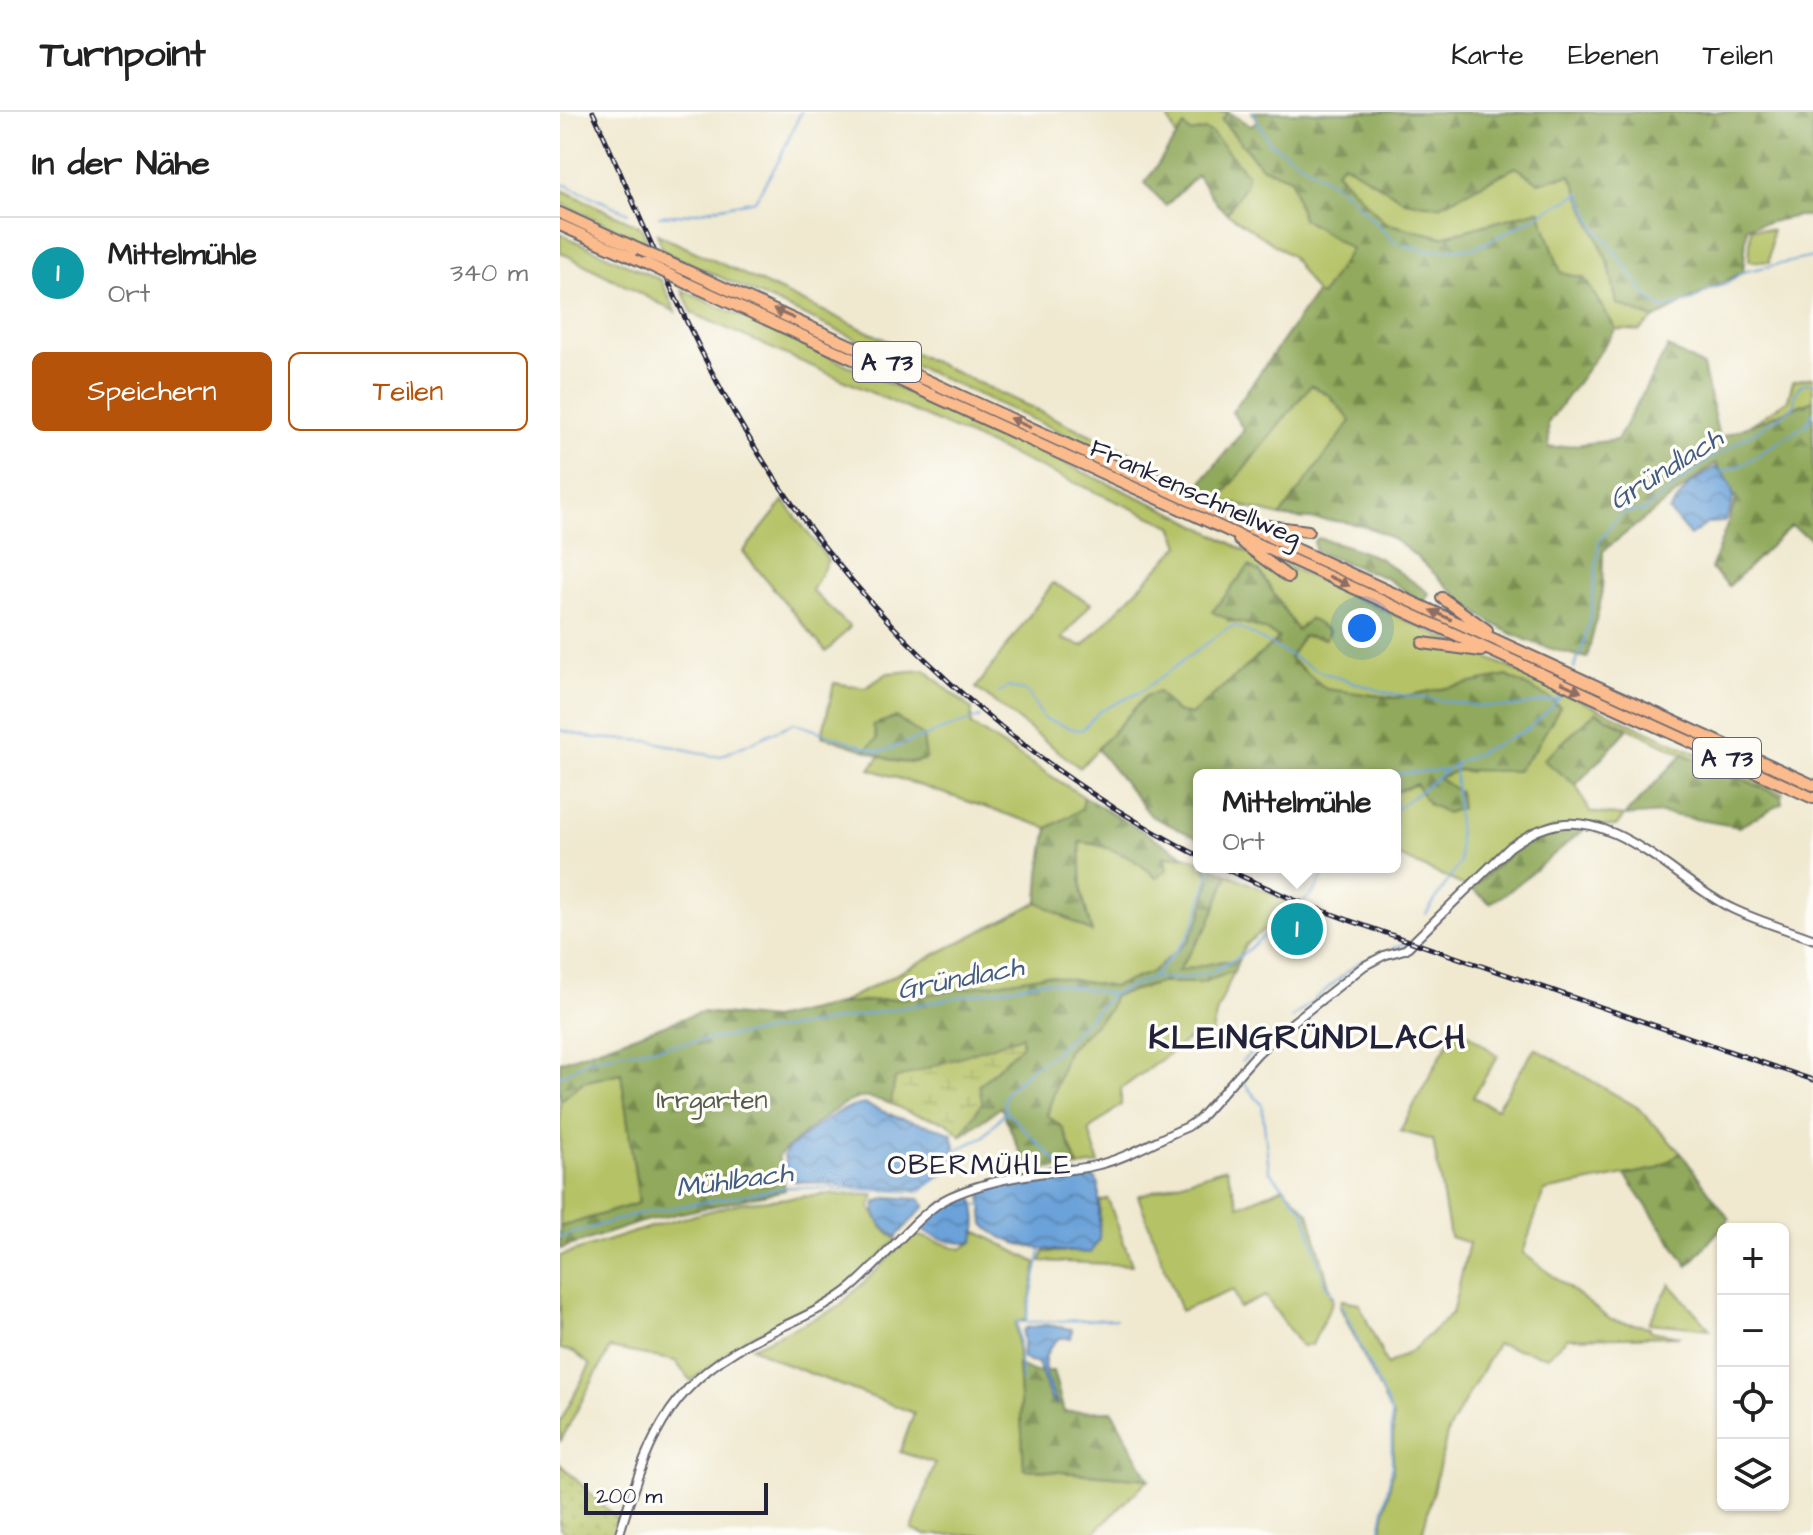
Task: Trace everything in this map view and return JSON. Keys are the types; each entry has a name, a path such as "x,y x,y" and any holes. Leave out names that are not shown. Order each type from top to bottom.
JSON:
{"highway":[{"name":"Frankenschnellweg","path":"560,213 1813,785"},
{"name":"Frankenschnellweg","path":"560,225 1813,798"},
{"path":"1228,517 1270,528 1308,531"},
{"path":"1218,525 1288,577"},
{"path":"1442,598 1512,647"},
{"path":"1423,643 1502,655"}],"street":[{"path":"619,1535 645,1456 661,1422 679,1398 714,1366 747,1344 837,1298 874,1267 932,1208 950,1197 1019,1176 1098,1165 1187,1127 1199,1119 1278,1034 1364,966 1406,949 1510,847 1529,835 1551,825 1568,823 1602,828 1627,840 1732,908 1813,939"}],"green space":[{"path":"1165,112 1228,112 1222,121 1261,166 1291,178 1302,218 1351,249 1321,297 1291,256 1227,213 1246,183 1205,130 1191,133 1184,126 1177,138"},
{"path":"1228,112 1251,126 1258,121 1252,112 1813,112 1813,216 1798,216 1747,227 1743,272 1654,319 1617,304 1609,265 1571,175 1538,182 1516,167 1439,206 1405,201 1343,163 1336,171 1385,223 1442,237 1539,210 1561,273 1584,278 1616,329 1548,423 1549,448 1617,440 1668,347 1703,366 1719,438 1813,400 1813,540 1791,526 1729,586 1711,569 1736,500 1716,463 1603,551 1602,595 1587,658 1528,641 1501,628 1475,611 1407,549 1382,533 1357,524 1280,516 1351,421 1330,396 1311,385 1219,500 1199,485 1244,430 1232,412 1316,293 1321,296 1351,249 1302,218 1291,178 1261,167 1222,120"},
{"path":"1184,126 1191,133 1205,130 1212,133 1247,174 1246,183 1227,213 1197,175 1166,206 1145,183"},
{"path":"1343,163 1405,201 1439,206 1516,167 1538,182 1571,175 1609,265 1617,304 1654,319 1639,331 1616,329 1584,279 1561,273 1539,210 1442,237 1385,223 1336,171"},
{"path":"560,189 641,227 649,244 560,203"},
{"path":"1751,228 1772,230 1769,262 1749,261"},
{"path":"560,234 661,280 676,312 560,252"},
{"path":"657,234 1199,485 1194,493 663,251"},
{"path":"682,290 1180,516 1249,553 1272,559 1783,793 1781,796 1683,754 1596,712 1544,760 1576,785 1590,812 1624,816 1616,826 1587,827 1525,840 1471,889 1401,857 1401,790 1458,770 1471,772 1507,676 1395,698 1326,689 1289,658 1303,636 1326,639 1297,630 1260,572 1228,621 1254,624 1279,638 1191,715 1176,712 1158,693 1146,696 1080,768 976,688 1053,583 1091,603 1062,639 1083,646 1180,545 1172,526 692,313"},
{"path":"1813,377 1813,400 1747,427 1788,400 1793,381"},
{"path":"1311,385 1330,396 1352,421 1280,516 1219,500"},
{"path":"784,501 828,560 812,591 850,627 826,652 743,552"},
{"path":"1318,538 1379,558 1429,593 1424,603 1386,578 1315,551 1314,541"},
{"path":"1249,566 1260,572 1297,630 1310,619 1329,631 1326,639 1303,636 1289,658 1326,689 1395,698 1507,676 1550,698 1560,707 1536,748 1517,771 1458,770 1439,778 1459,792 1461,808 1447,813 1428,804 1416,784 1401,790 1401,769 1193,769 1193,836 1151,816 1097,749 1146,696 1158,692 1176,712 1191,715 1279,638 1212,612"},
{"path":"925,670 972,710 971,725 1084,797 1083,809 1048,828 870,769 880,756 903,763 926,758 877,739 865,750 822,736 834,683 865,688 888,673"},
{"path":"1596,712 1628,729 1576,785 1543,760"},
{"path":"896,717 923,736 926,759 902,762 865,750 877,739 873,725"},
{"path":"1683,754 1781,796 1782,803 1739,827 1661,813 1624,816"},
{"path":"1084,797 1185,856 1165,857 1167,870 1156,878 1140,864 1121,854 1080,842 1082,894 1092,932 1038,902 1048,828 1082,809"},
{"path":"1587,827 1507,893 1490,903 1471,889 1525,840 1554,828"},
{"path":"1080,842 1121,854 1140,864 1156,878 1165,857 1185,856 1193,859 1193,873 1208,873 1210,879 1201,916 1188,941 1152,972 1113,987 1046,976 905,998 838,1004 1038,902 1091,932 1082,894"},
{"name":"Irrgarten","path":"1208,873 1228,874 1209,924 1178,971 1223,961 1238,961 1234,971 1201,983 1160,983 1113,996 1109,1010 1067,1051 1047,1115 1063,1128 1078,1167 1028,1170 1001,1107 961,1136 982,1102 979,1086 1022,1045 895,1079 891,1104 860,1098 839,1107 778,1156 785,1190 641,1222 560,1249 560,1227 639,1203 621,1073 583,1082 560,1101 560,1062 701,1012 772,1019 838,1004 905,998 1046,975 1113,987 1152,972 1188,941 1201,916 1210,879"},
{"path":"1228,874 1295,904 1245,945 1238,961 1223,961 1177,972 1209,924"},
{"path":"1234,971 1217,1011 1210,1041 1196,1034 1121,1089 1121,1105 1089,1130 1099,1164 1078,1167 1063,1128 1047,1115 1067,1051 1109,1010 1113,996 1160,983 1201,983"},
{"path":"1457,1025 1498,1056 1473,1097 1496,1109 1535,1048 1637,1107 1681,1153 1656,1169 1544,1191 1523,1253 1611,1320 1680,1336 1567,1338 1548,1357 1497,1344 1448,1431 1422,1535 1380,1535 1393,1471 1393,1417 1340,1307 1342,1300 1359,1303 1387,1365 1414,1349 1452,1313 1469,1243 1450,1237 1433,1140 1400,1131"},
{"path":"1022,1036 1022,1045 979,1085 982,1102 961,1136 947,1122 910,1113 891,1104 895,1079"},
{"path":"621,1073 639,1203 560,1227 560,1101 583,1082"},
{"path":"1681,1153 1729,1219 1726,1223 1717,1223 1717,1233 1688,1266 1625,1175 1656,1169"},
{"path":"1226,1168 1239,1206 1284,1187 1309,1213 1333,1301 1312,1345 1301,1346 1265,1296 1239,1308 1233,1290 1181,1311 1138,1196"},
{"path":"827,1194 874,1195 870,1207 883,1228 897,1240 837,1295 744,1340 691,1381 675,1361 610,1348 560,1442 560,1422 590,1365 574,1352 560,1349 560,1256 740,1203"},
{"path":"1108,1199 1132,1265 1041,1261 1044,1252 1090,1252 1099,1240 1100,1201"},
{"path":"976,1231 1037,1263 1026,1320 1016,1322 1024,1469 1149,1479 1092,1535 926,1535 912,1530 935,1463 900,1452 914,1413 780,1362 752,1347 837,1308 910,1233 961,1249 973,1242"},
{"path":"1670,1284 1710,1329 1649,1323"},
{"path":"1018,1365 1035,1372 1041,1371 1051,1400 1056,1404 1045,1371 1053,1371 1064,1412 1112,1411 1149,1479 1024,1469"},
{"path":"560,1464 619,1521 615,1535 564,1535 565,1532 560,1529"}],"water":[{"path":"1716,467 1731,486 1731,507 1724,522 1708,523 1690,536 1669,511 1689,485"},
{"path":"865,1104 952,1134 955,1146 946,1169 928,1185 918,1189 870,1188 788,1178 784,1155 788,1149 834,1115"},
{"path":"1069,1173 1095,1178 1099,1185 1099,1240 1090,1253 1019,1244 994,1233 984,1224 981,1194 1004,1185"},
{"path":"971,1193 976,1211 973,1242 947,1240 921,1229 920,1226 944,1202"},
{"path":"888,1197 920,1199 925,1206 896,1237 877,1218 875,1208 876,1202"},
{"path":"1046,1325 1072,1329 1071,1338 1059,1338 1046,1354 1045,1370 1057,1405 1051,1400 1038,1363 1023,1358 1023,1331"}],"waterway":[{"path":"659,216 682,215 755,200 778,162 801,112"},
{"path":"1253,112 1269,142 1343,190 1395,242 1427,251 1474,248 1580,193 1596,230 1647,296 1663,309 1693,300 1727,284 1742,272 1813,257"},
{"path":"560,185 628,213"},
{"name":"Gründlach","path":"1574,668 1590,619 1599,542 1621,513 1643,511 1705,463 1794,407 1795,394 1801,384 1813,383"},
{"name":"Gründlach","path":"1722,472 1744,464 1807,424 1813,412"},
{"path":"999,693 1008,687 1027,692 1044,719 1082,730 1100,711 1142,691 1228,628 1237,626 1320,672 1388,693 1480,706 1512,707 1558,699"},
{"name":"Gründlach","path":"1401,805 1455,764 1528,729 1563,693"},
{"path":"560,730 593,738 651,741 721,756 794,723 880,752 980,717"},
{"path":"1426,914 1460,863 1455,766"},
{"path":"1401,773 1445,770"},
{"path":"1153,977 1185,940 1196,920 1209,873"},
{"name":"Gründlach","path":"560,1076 587,1061 618,1053 820,1023 1044,981 1112,994 1152,978 1180,979 1209,973 1242,955 1315,891 1324,873"},
{"path":"1392,949 1405,943"},
{"path":"1291,1019 1358,963 1382,953"},
{"name":"Mühlbach","path":"560,1237 637,1214 788,1187 919,1192 949,1170 957,1150 983,1137 1006,1111 1005,1094 1033,1066 1051,1056 1111,995"},
{"path":"1257,1048 1268,1039"},
{"path":"1241,1062 1252,1052"},
{"path":"1243,1082 1262,1105 1269,1170 1304,1211 1325,1284 1334,1297"},
{"path":"1007,1112 1060,1165"},
{"path":"975,1206 983,1205"},
{"path":"1022,1382 1017,1322 1026,1322 1041,1250"},
{"path":"1341,1304 1391,1412 1392,1466 1379,1535"},
{"path":"1026,1322 1116,1319"}],"railway":[{"path":"593,112 704,357 765,464 814,533 867,598 926,660 988,716 1055,768 1125,815 1193,853"},
{"path":"1234,873 1351,921 1813,1080"}],"place":[{"name":"Mittelmühle","path":"1297,929"}],"district":[{"name":"KLEINGRÜNDLACH","path":"1308,1036"},
{"name":"OBERMÜHLE","path":"980,1164"}]}
